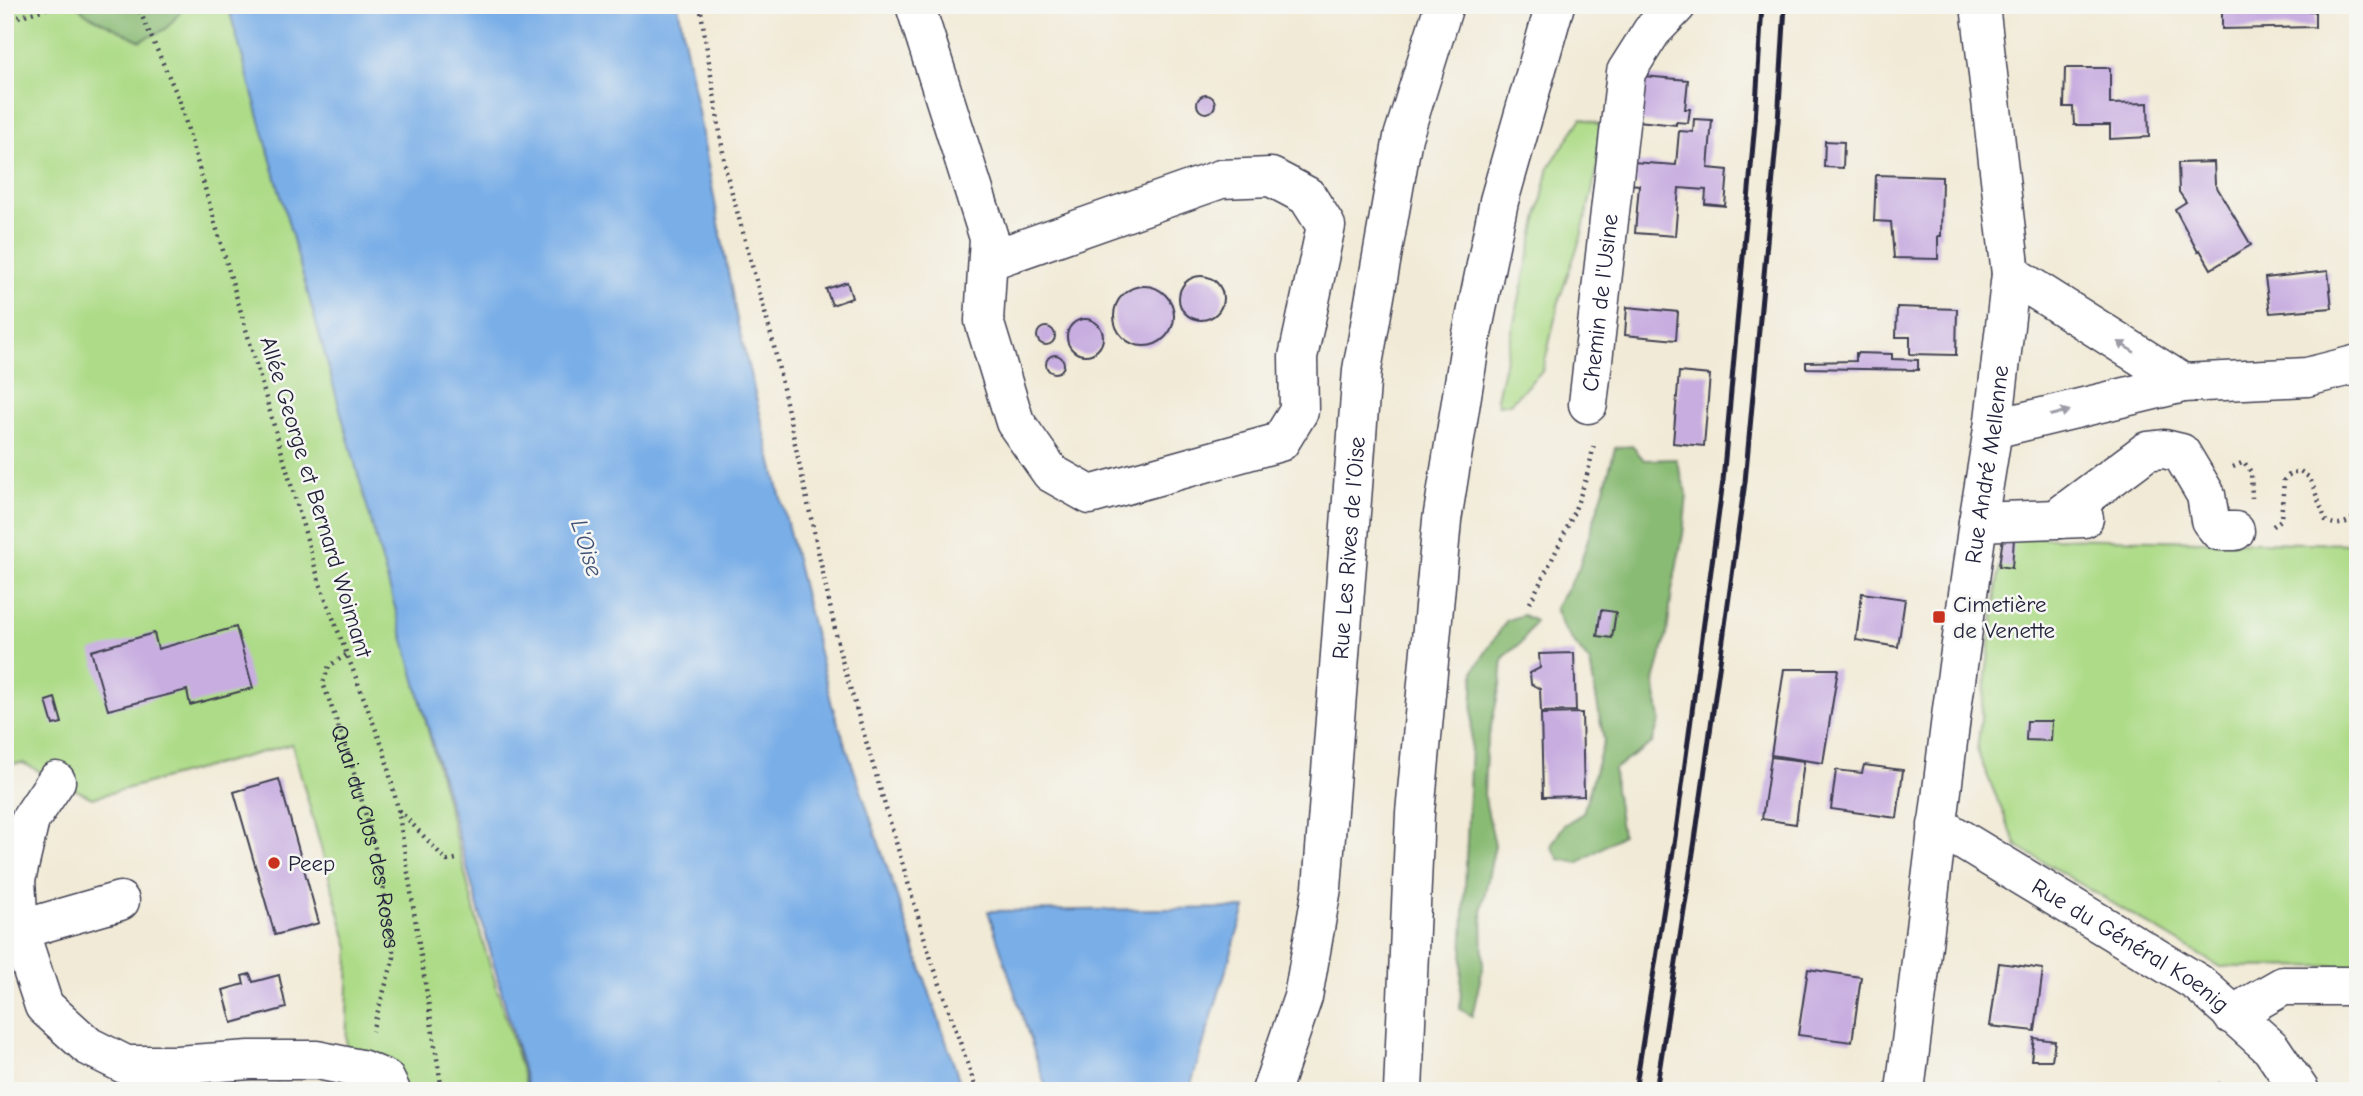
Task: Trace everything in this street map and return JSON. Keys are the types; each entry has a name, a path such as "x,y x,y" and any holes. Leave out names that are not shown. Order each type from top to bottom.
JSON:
{"street":[{"path":"915,5 989,238 984,321 1015,422 1051,474 1090,495 1280,442 1299,411 1298,357 1326,226 1307,196 1271,177 1221,179 988,261"},
{"name":"Rue Les Rives de l'Oise","path":"1271,1091 1303,997 1322,888 1362,370 1403,137 1444,5"},
{"path":"1403,1091 1415,813 1442,520 1471,339 1499,201 1555,5"},
{"name":"Chemin de l'Usine","path":"1588,404 1626,72 1653,31 1677,5"},
{"name":"Rue André Mellenne","path":"1905,1091 1937,825 1993,429 2011,274 1980,5"},
{"path":"2011,274 2183,383"},
{"path":"1993,429 2183,383 2307,377 2358,363"},
{"path":"1978,522 2075,518 2064,513 2147,451 2164,449 2181,453 2206,495 2210,520 2219,531 2249,518"},
{"path":"56,781 30,820 16,880 19,930 44,1006 88,1046 126,1065 317,1060 376,1080"},
{"name":"Rue du Général Koenig","path":"1937,825 2198,983 2272,1048 2300,1091"},
{"path":"19,930 120,901"},
{"path":"2232,1015 2283,986 2358,986"}],"path":[{"path":"5,21 48,8 48,5"},
{"name":"Allée George et Bernard Woimant","path":"137,5 179,99 320,584 384,751 398,809 442,1091"},
{"path":"700,5 726,171 773,342 841,657 928,950 977,1091"},
{"name":"Chemin de l'Usine","path":"1530,603 1569,523 1591,463 1595,431 1588,404"},
{"path":"2227,472 2244,462 2251,472 2249,518 2272,526 2281,520 2284,480 2291,472 2300,471 2310,478 2326,521 2335,525 2345,524 2353,518 2358,498"},
{"name":"Quai du Clos des Roses","path":"346,655 329,666 323,683 351,762 380,866 394,957 376,1080"},
{"path":"398,809 447,861 456,859"}],"green space":[{"path":"5,5 228,5 412,668 481,936 528,1091 345,1091 349,948 292,744 92,798 23,763 5,764"},
{"path":"77,5 186,5 166,29 140,41 86,14"},
{"path":"1582,118 1601,125 1600,158 1581,237 1560,297 1543,370 1510,403 1498,405 1497,398 1549,167"},
{"path":"1632,446 1644,460 1676,459 1687,495 1667,634 1654,681 1660,720 1652,743 1614,769 1622,835 1578,863 1559,859 1551,846 1564,825 1583,813 1604,741 1590,663 1563,628 1555,608 1578,570 1615,448"},
{"path":"2003,537 2358,544 2358,966 2220,967 2017,846 1977,751"},
{"path":"1523,615 1535,621 1522,642 1503,658 1501,681 1486,749 1484,795 1495,845 1482,907 1483,967 1472,1016 1460,1009 1474,670 1507,620"}],"water":[{"name":"L'Oise","path":"228,5 678,5 738,325 832,705 963,1091 529,1091"},
{"path":"1245,908 1189,1091 1047,1091 988,911"}],"building":[{"path":"2222,5 2277,5 2277,11 2315,11 2315,27 2222,29"},
{"path":"2065,68 2110,68 2110,104 2148,103 2149,137 2110,139 2110,125 2074,125 2073,107 2064,107"},
{"path":"1643,76 1688,80 1685,109 1690,109 1688,123 1676,122 1676,125 1638,121"},
{"path":"1202,95 1210,95 1215,104 1213,111 1202,113 1197,108 1197,100"},
{"path":"1694,119 1712,120 1708,168 1728,170 1725,206 1705,204 1706,190 1679,188 1675,236 1635,233 1639,185 1630,184 1632,162 1676,165 1679,131 1693,132"},
{"path":"1825,141 1844,142 1843,168 1824,167"},
{"path":"2214,162 2215,184 2251,245 2211,269 2200,250 2198,252 2175,209 2186,202 2179,192 2178,163"},
{"path":"1876,175 1942,177 1938,259 1894,258 1891,222 1874,221"},
{"path":"2328,271 2332,308 2270,313 2265,278"},
{"path":"1201,276 1210,277 1217,282 1222,289 1222,307 1217,314 1210,319 1201,320 1192,319 1185,314 1180,307 1179,298 1180,289 1185,282 1192,277"},
{"path":"847,282 852,298 832,305 826,289"},
{"path":"1144,286 1165,295 1174,316 1165,337 1144,346 1123,337 1114,316 1123,295"},
{"path":"1627,307 1678,312 1676,340 1625,335"},
{"path":"1897,307 1957,309 1956,355 1910,354 1910,337 1896,337"},
{"path":"1085,319 1097,325 1103,337 1097,349 1085,355 1073,349 1067,337 1073,325"},
{"path":"1046,327 1052,330 1055,336 1052,342 1046,345 1040,342 1037,336 1040,330"},
{"path":"1856,353 1892,354 1892,359 1918,360 1918,370 1806,368 1806,362 1856,361"},
{"path":"1055,355 1061,358 1064,364 1061,370 1055,373 1049,370 1046,364 1049,358"},
{"path":"1679,372 1710,375 1704,446 1673,443"},
{"path":"2003,537 2014,538 2012,568 1999,566"},
{"path":"1862,593 1905,599 1898,647 1856,640"},
{"path":"1601,610 1616,612 1612,638 1597,636"},
{"path":"236,627 253,688 190,705 187,690 108,710 91,651 154,633 158,649"},
{"path":"1574,653 1576,711 1541,712 1540,689 1531,684 1530,673 1540,668 1539,654"},
{"path":"1784,669 1838,669 1823,763 1771,755"},
{"path":"55,698 62,723 53,725 46,701"},
{"path":"1582,713 1584,796 1543,797 1541,714"},
{"path":"2027,721 2052,721 2051,741 2026,740"},
{"path":"1771,757 1804,761 1796,824 1762,819"},
{"path":"1864,765 1903,770 1897,818 1831,809 1836,770 1862,773"},
{"path":"279,779 319,923 275,935 234,792"},
{"path":"1999,963 2043,969 2035,1031 1990,1026"},
{"path":"1808,969 1861,977 1852,1042 1798,1035"},
{"path":"250,974 253,982 279,975 286,1008 232,1023 223,990 244,984 242,976"},
{"path":"2034,1038 2055,1041 2052,1060 2031,1060"},
{"path":"2219,1083 2227,1091 2211,1091"}],"railway":[{"path":"1635,1091 1675,838 1723,481 1755,122 1762,5"},
{"path":"1656,1091 1695,840 1745,482 1778,122 1785,5"}],"place":[{"name":"Cimetière de Venette","path":"1939,617"},
{"name":"Peep","path":"274,863"}]}
